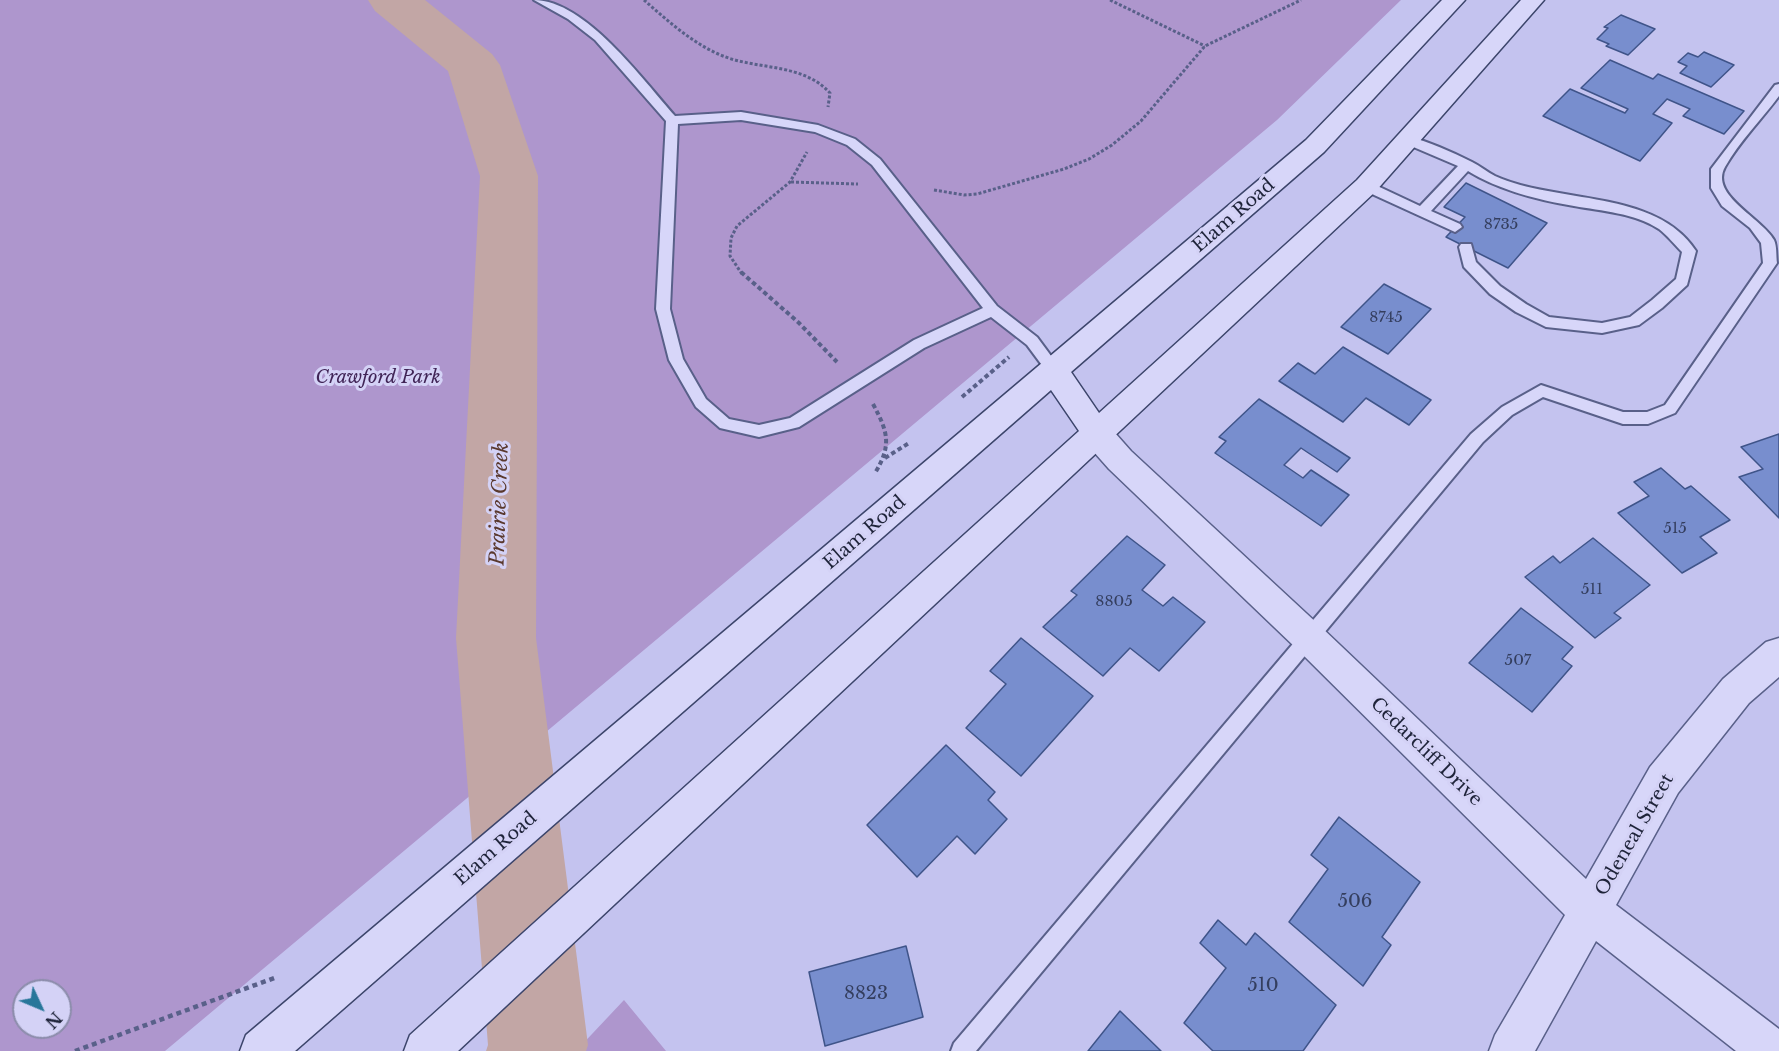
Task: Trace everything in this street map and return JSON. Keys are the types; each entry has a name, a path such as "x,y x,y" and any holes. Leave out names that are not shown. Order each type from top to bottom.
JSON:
{"main road":[{"name":"Elam Road","path":"262,1051 1315,146 1454,0"},
{"path":"426,1051 635,856 1366,186 1500,34 1533,0"},
{"name":"Cedarcliff Drive","path":"1054,372 1097,434 1120,460 1308,637 1591,912 1772,1051"},
{"name":"Odeneal Street","path":"1511,1051 1664,780 1736,691 1779,654"}],"lane":[{"path":"539,0 572,17 599,38 672,120 663,309 676,360 701,403 725,424 759,431 794,423 919,344 992,310"},
{"path":"962,1051 1477,438 1507,411 1541,391 1623,418 1648,418 1670,409 1770,263 1768,242 1755,225 1727,203 1717,188 1717,169 1779,88"},
{"path":"672,120 741,116 818,129 851,142 876,162 992,310 1032,341 1054,372"},
{"path":"1408,140 1467,165 1490,179 1510,186 1570,201 1623,209 1664,226 1689,251 1682,281 1657,304 1634,321 1602,328 1546,322 1521,308 1495,290 1469,264 1466,247"},
{"path":"1422,212 1467,165"},
{"path":"1366,186 1455,227"}],"path":[{"path":"644,0 696,44 708,51 727,60 798,73 823,83 830,93 830,102 800,168 790,182 736,226 731,238 730,256 743,276 800,323 872,402 888,430 885,459"},
{"path":"1110,0 1205,46"},
{"path":"790,182 892,184 952,194 977,194 1064,169 1089,159 1112,145 1141,121 1205,46 1301,0"},
{"path":"960,399 1012,355"},
{"path":"874,474 885,459 918,436"},
{"path":"75,1051 261,985 282,975"}],"green space":[{"name":"Crawford Park","path":"0,0 1401,0 1277,120 165,1051 0,1051"},
{"path":"624,1000 666,1051 576,1051"}],"building":[{"path":"1621,15 1655,29 1628,55 1606,46 1609,44 1597,39 1608,28 1604,27"},
{"path":"1704,52 1734,65 1711,87 1680,73 1687,66 1678,62 1688,53 1698,57"},
{"path":"1610,60 1653,79 1658,74 1744,111 1724,134 1683,116 1690,109 1667,99 1653,114 1672,123 1640,161 1543,116 1570,89 1625,113 1628,109 1581,88"},
{"path":"1466,183 1547,223 1508,268 1446,237 1465,217 1444,207"},
{"path":"1384,284 1431,309 1388,354 1341,327"},
{"path":"1343,347 1431,400 1409,425 1366,398 1343,422 1279,381 1298,363 1315,374"},
{"path":"1259,399 1350,458 1337,472 1301,448 1284,465 1303,478 1311,470 1349,495 1321,526 1215,453 1226,441 1219,437"},
{"path":"1779,434 1779,518 1739,477 1763,469 1741,447"},
{"path":"1661,468 1685,489 1691,486 1730,520 1700,537 1717,553 1682,573 1618,513 1649,496 1634,482"},
{"path":"1127,536 1165,565 1142,590 1163,606 1173,597 1205,622 1159,671 1130,648 1103,676 1043,627 1077,595 1071,591"},
{"path":"1593,538 1650,585 1614,613 1621,618 1595,638 1525,577 1553,556 1560,563"},
{"path":"1521,608 1573,647 1562,659 1572,666 1532,712 1469,663"},
{"path":"1021,638 1093,696 1021,776 966,728 1006,684 990,671"},
{"path":"946,745 995,792 988,800 1007,819 975,854 957,836 917,877 867,825"},
{"path":"1339,817 1420,882 1382,937 1391,945 1363,986 1289,922 1328,869 1311,855"},
{"path":"1218,920 1246,945 1255,933 1336,1005 1303,1051 1213,1051 1184,1023 1226,968 1200,943"},
{"path":"906,946 923,1017 825,1046 809,972"},
{"path":"1120,1011 1161,1051 1088,1051"}],"waterway":[{"name":"Prairie Creek","path":"393,0 473,65 509,176 496,638 538,1045 536,1051"}]}
